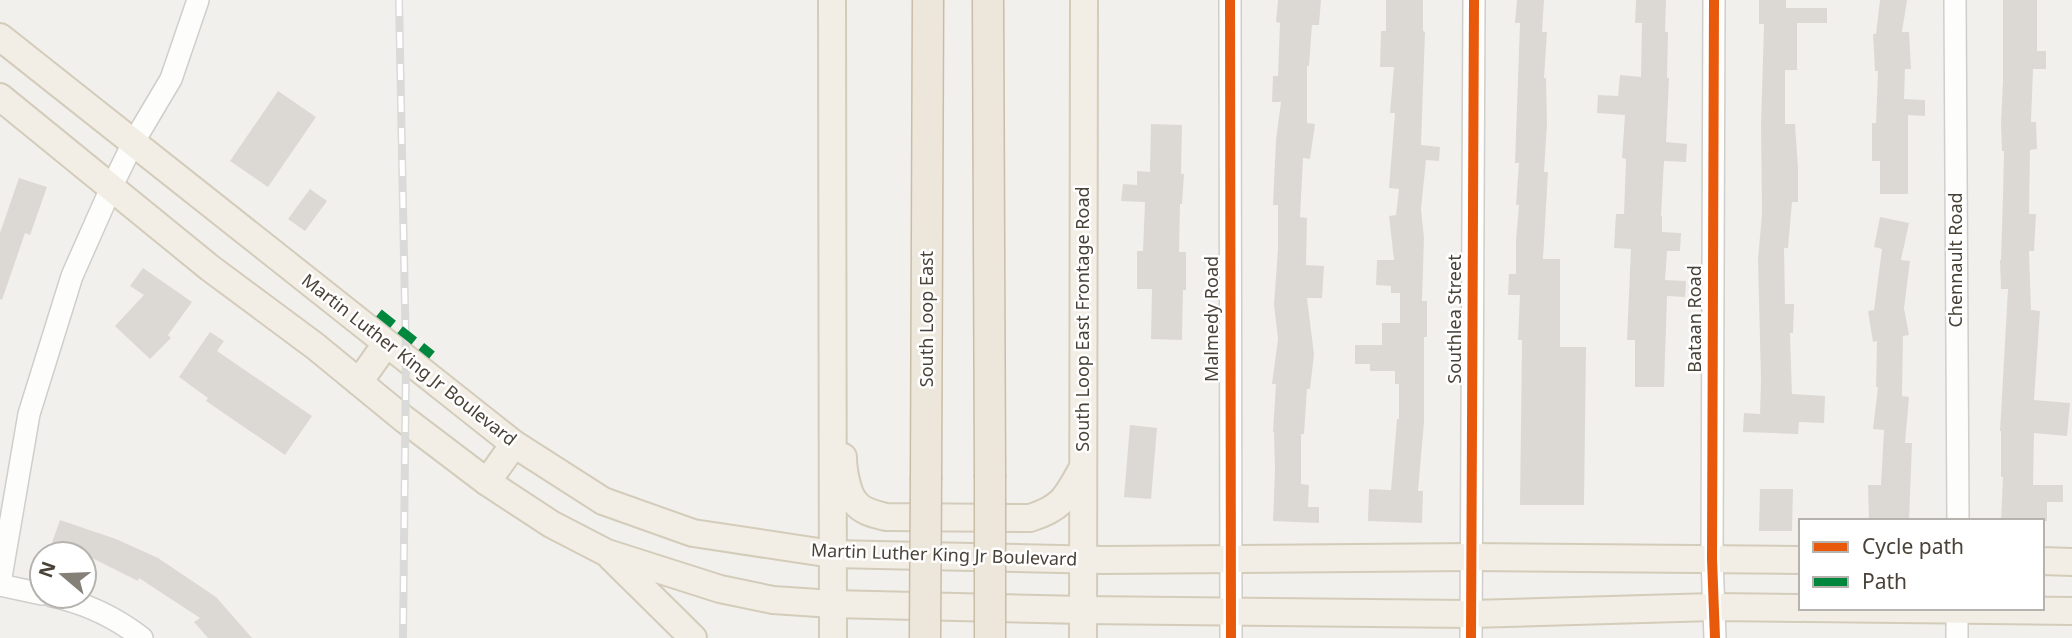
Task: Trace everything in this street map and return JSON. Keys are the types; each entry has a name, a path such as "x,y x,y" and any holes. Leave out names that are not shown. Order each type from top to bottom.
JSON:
{"highway":[{"name":"South Loop East","path":"925,638 928,0"},
{"path":"988,0 990,638"}],"main road":[{"path":"832,0 833,638"},
{"name":"South Loop East Frontage Road","path":"1083,638 1084,0"},
{"name":"Martin Luther King Jr Boulevard","path":"0,37 514,444 603,501 693,533 832,554 1083,560 1472,557 1799,560"},
{"path":"0,97 111,188 487,482 551,524 607,553 720,589 773,600 833,604 1231,611 1471,626 1713,607 1799,608"},
{"path":"832,268 843,308 843,470 855,502 870,513 886,517 1030,518 1050,511 1067,497 1083,468"},
{"path":"359,382 386,344"},
{"path":"487,482 514,444"},
{"path":"607,553 693,638"},
{"path":"2044,561 2072,562"},
{"path":"1956,610 2072,611"}],"street":[{"path":"28,591 0,584 29,414 72,276 133,143 171,79 198,0"},
{"name":"Malmedy Road","path":"1230,0 1231,638"},
{"name":"Southlea Street","path":"1471,626 1474,0"},
{"name":"Bataan Road","path":"1714,0 1712,559 1715,638"},
{"name":"Chennault Road","path":"1955,0 1958,519"},
{"path":"96,610 142,638"},
{"path":"1956,610 1957,638"}],"building":[{"path":"1278,0 1321,0 1319,25 1312,25 1307,66 1307,123 1315,124 1310,159 1303,158 1300,217 1307,218 1306,265 1324,266 1322,298 1307,298 1314,354 1310,389 1307,389 1304,434 1301,434 1301,484 1309,485 1308,507 1319,507 1319,523 1273,521 1276,384 1272,384 1278,339 1274,305 1278,205 1273,205 1281,102 1272,102 1273,76 1278,76"},
{"path":"1386,0 1423,0 1425,32 1421,145 1440,147 1439,161 1426,160 1421,209 1424,238 1422,301 1427,301 1427,337 1424,337 1424,422 1418,491 1423,491 1422,523 1368,521 1369,489 1391,490 1399,419 1399,384 1395,384 1395,371 1370,371 1370,364 1355,364 1355,345 1382,345 1382,323 1400,323 1400,293 1391,293 1391,286 1376,285 1377,260 1394,260 1389,216 1396,215 1399,189 1389,188 1395,113 1390,113 1394,67 1380,67 1381,31 1386,31"},
{"path":"1517,0 1544,0 1542,32 1547,32 1544,78 1547,123 1544,172 1548,172 1543,259 1560,259 1560,347 1586,347 1584,505 1520,505 1520,295 1508,295 1509,274 1516,274 1519,205 1516,205 1519,163 1515,163 1520,23 1515,23"},
{"path":"1636,0 1666,0 1665,32 1668,32 1669,78 1666,142 1687,144 1686,162 1664,161 1662,232 1681,233 1680,251 1667,251 1665,280 1686,281 1685,297 1667,296 1664,387 1635,387 1635,340 1627,340 1631,249 1614,248 1616,214 1624,214 1626,159 1622,158 1625,115 1597,113 1598,95 1618,96 1620,75 1641,77 1642,23 1635,23"},
{"path":"1759,0 1786,0 1786,8 1827,8 1827,23 1797,23 1797,70 1785,70 1785,124 1795,124 1798,168 1798,202 1792,202 1788,248 1784,248 1785,304 1794,304 1793,333 1790,333 1792,394 1825,396 1824,423 1799,422 1798,434 1743,432 1744,413 1760,414 1758,259 1762,214 1764,24 1759,24"},
{"path":"1880,0 1907,0 1902,32 1909,32 1911,69 1905,69 1904,99 1925,100 1925,116 1908,115 1908,194 1880,194 1880,161 1872,161 1872,123 1876,123 1878,71 1875,71 1873,34 1876,34"},
{"path":"2003,0 2037,0 2037,51 2046,51 2046,69 2033,69 2031,122 2036,122 2037,149 2030,150 2029,214 2036,214 2034,251 2029,251 2031,310 2040,311 2034,400 2070,403 2067,436 2034,433 2033,485 2063,485 2063,502 2047,502 2047,521 2001,519 2003,477 2000,431 2008,289 2001,289 2000,260 2004,151 2001,123"},
{"path":"278,91 316,117 268,187 230,161"},
{"path":"1151,124 1182,125 1181,174 1184,174 1179,252 1186,252 1186,290 1183,290 1182,340 1151,339 1152,289 1137,289 1137,251 1143,251 1145,202 1121,201 1123,184 1137,185 1137,171 1150,172"},
{"path":"19,178 47,187 30,235 25,233 2,300 0,233"},
{"path":"310,189 327,201 305,231 288,219"},
{"path":"1880,217 1909,223 1901,260 1910,261 1904,308 1909,335 1903,336 1902,396 1909,397 1905,443 1912,443 1909,519 1869,519 1868,485 1881,485 1884,430 1873,429 1878,387 1877,341 1873,342 1868,311 1874,310 1882,249 1874,247"},
{"path":"143,268 192,302 168,335 171,338 150,359 115,326 144,295 130,286"},
{"path":"210,332 224,341 217,351 312,416 285,455 206,401 208,398 179,377"},
{"path":"1130,425 1157,428 1151,499 1124,497"},
{"path":"1760,489 1793,489 1792,531 1759,531"},
{"path":"60,520 116,539 158,558 216,597 252,638 208,638 194,622 200,618 139,578 138,581 98,561 98,540 53,540"}],"railway":[{"path":"399,0 406,359 403,638"}],"marked path":[{"path":"379,313 432,355"}],"cycle path":[{"path":"1230,0 1231,638"},
{"path":"1471,638 1474,0"},
{"path":"1714,0 1712,559 1715,638"}]}
